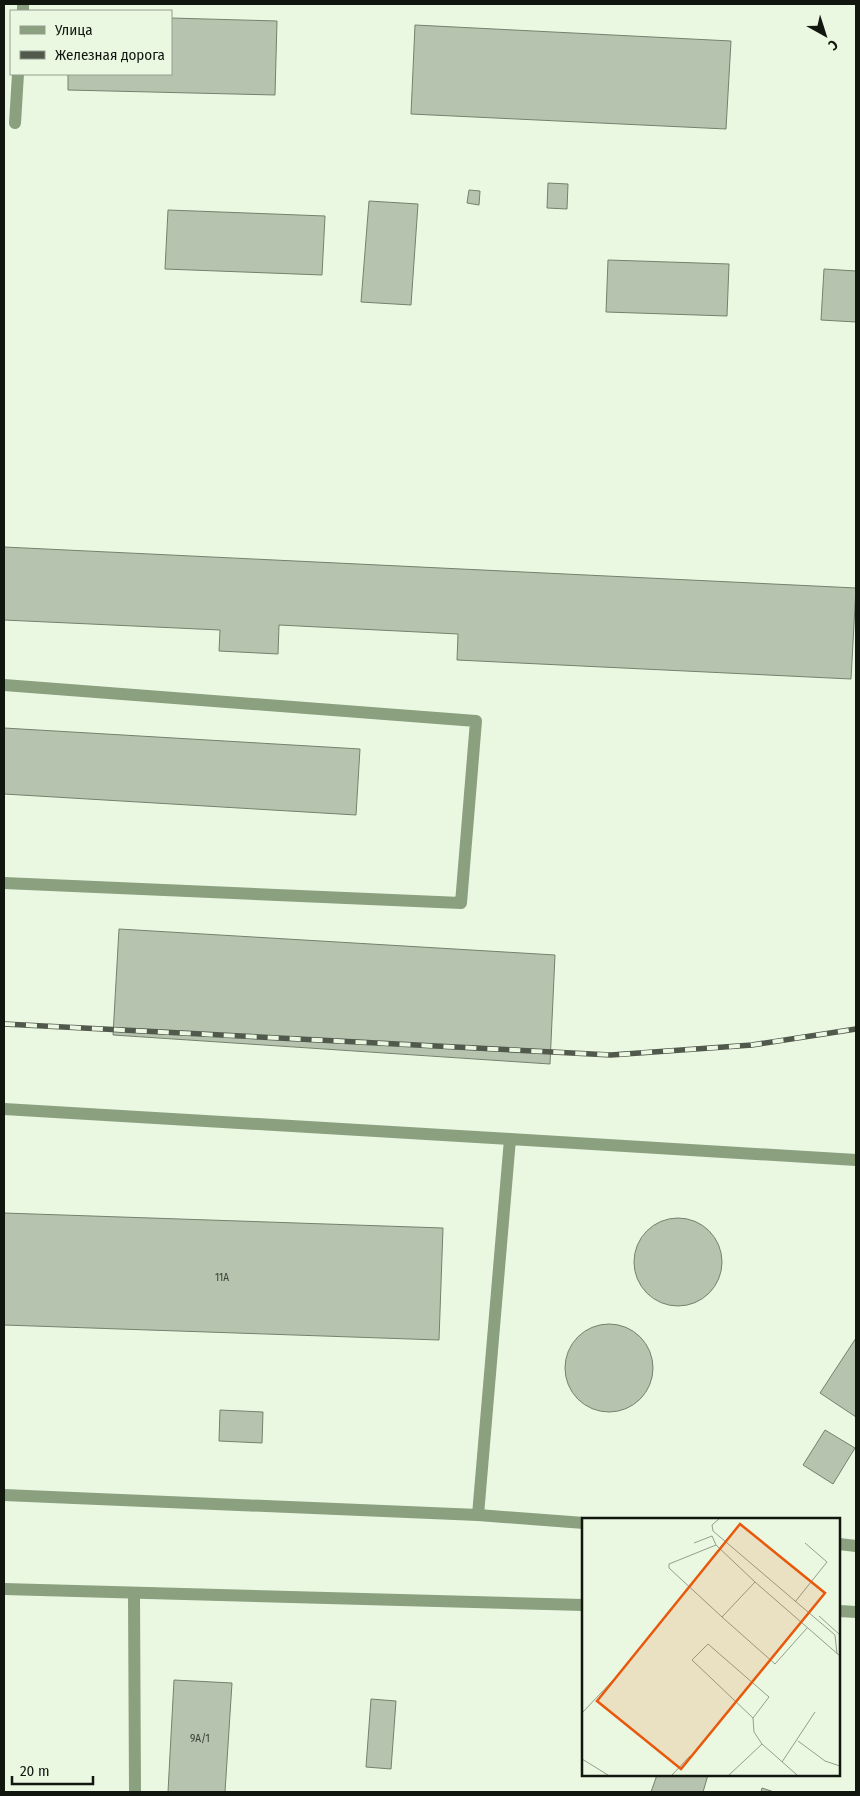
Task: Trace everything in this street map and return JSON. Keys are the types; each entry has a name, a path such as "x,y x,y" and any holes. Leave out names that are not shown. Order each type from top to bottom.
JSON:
{"lane":[{"path":"15,123 18,75"},
{"path":"4,685 476,721 461,903 4,883"},
{"path":"4,1109 856,1160"},
{"path":"478,1515 510,1139"},
{"path":"4,1494 478,1515 582,1523"},
{"path":"840,1544 856,1546"},
{"path":"4,1589 582,1605"},
{"path":"134,1594 135,1792"},
{"path":"840,1611 856,1612"}],"building":[{"path":"172,18 277,21 275,95 68,90 68,75 172,75"},
{"path":"415,25 731,41 726,129 411,114"},
{"path":"548,183 568,184 567,209 547,208"},
{"path":"469,190 480,191 479,205 467,203"},
{"path":"369,201 418,204 411,305 361,302"},
{"path":"168,210 325,216 322,275 165,269"},
{"path":"608,260 729,264 727,316 606,312"},
{"path":"824,269 856,271 856,322 821,320"},
{"path":"4,547 856,588 851,679 457,660 458,634 279,625 278,654 219,651 220,630 4,620"},
{"path":"4,728 360,749 356,815 4,794"},
{"path":"119,929 555,955 550,1064 113,1035"},
{"path":"4,1213 443,1228 439,1340 4,1325"},
{"path":"678,1218 695,1221 703,1225 715,1237 719,1245 722,1262 719,1279 715,1287 703,1299 695,1303 678,1306 661,1303 653,1299 641,1287 637,1279 634,1262 637,1245 641,1237 653,1225 661,1221"},
{"path":"609,1324 626,1327 634,1331 646,1343 650,1351 653,1368 650,1385 646,1393 634,1405 626,1409 609,1412 592,1409 584,1405 572,1393 568,1385 565,1368 568,1351 572,1343 584,1331 592,1327"},
{"path":"856,1338 856,1417 820,1393"},
{"path":"220,1410 263,1412 262,1443 219,1441"},
{"path":"825,1430 855,1448 833,1484 803,1465"},
{"path":"174,1680 232,1683 225,1792 168,1792"},
{"path":"371,1699 396,1701 391,1769 366,1767"},
{"path":"657,1776 708,1776 703,1792 651,1792"},
{"path":"762,1788 774,1792 761,1792"}],"railway":[{"path":"4,1024 611,1055 752,1045 856,1029"}]}
